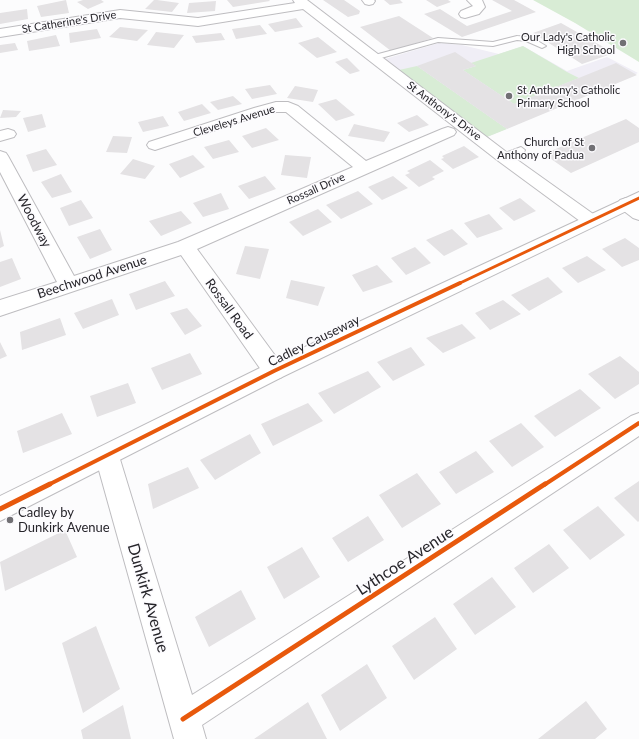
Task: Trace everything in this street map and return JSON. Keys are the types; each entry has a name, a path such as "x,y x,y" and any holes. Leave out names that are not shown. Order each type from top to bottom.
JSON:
{"street":[{"path":"465,14 475,11 479,7 478,3 473,0"},
{"name":"St Catherine's Drive","path":"0,33 124,9 172,20 198,22 302,2"},
{"name":"St Anthony's Drive","path":"302,2 503,157 590,220"},
{"name":"Cleveleys Avenue","path":"155,145 259,111 276,107 288,107 294,109 364,168"},
{"name":"Rossall Drive","path":"185,247 448,132"},
{"name":"Woodway","path":"0,156 69,285"},
{"name":"Cadley Causeway","path":"0,509 274,371 590,220 635,205"},
{"name":"Beechwood Avenue","path":"0,308 185,247"},
{"name":"Rossall Road","path":"185,247 274,371"},
{"name":"Lythcoe Avenue","path":"187,729 639,423"},
{"name":"Dunkirk Avenue","path":"107,456 187,729"}],"lane":[{"path":"374,58 438,40 493,44 517,38 528,39 542,46"},
{"path":"503,157 521,150"}],"shaded area":[{"name":"St Anthony's Catholic Primary School","path":"439,43 462,45 499,54 523,46 567,71 607,57 638,73 487,137 385,59"}],"green space":[{"name":"Our Lady's Catholic High School","path":"533,0 639,0 639,62 575,23"},
{"path":"523,46 579,78 514,104 463,70 476,66 471,63"},
{"path":"417,66 507,129 487,137 399,70"}],"building":[{"path":"66,0 69,13 41,17 37,6"},
{"path":"83,0 101,0 104,2 88,9 77,2"},
{"path":"154,0 179,3 172,12 145,9"},
{"path":"227,0 269,0 270,1 233,7"},
{"path":"323,0 344,0 360,11 359,14 348,17"},
{"path":"384,0 400,0 403,3 390,5"},
{"path":"426,0 448,0 451,2 437,7"},
{"path":"492,0 514,0 536,12 462,37 424,14 440,9 467,26 512,11"},
{"path":"216,1 215,11 187,13 189,3"},
{"path":"27,9 28,19 0,24 0,13"},
{"path":"399,16 433,38 391,51 360,27"},
{"path":"296,18 303,27 275,32 268,24"},
{"path":"561,23 614,53 582,64 533,33"},
{"path":"260,25 267,34 236,39 232,29"},
{"path":"120,27 148,30 137,41 109,37"},
{"path":"97,29 101,38 70,43 69,33"},
{"path":"156,32 184,35 174,48 147,45"},
{"path":"221,33 225,40 196,43 192,36"},
{"path":"56,35 60,46 29,51 27,41"},
{"path":"318,37 337,52 317,58 298,43"},
{"path":"15,43 18,50 0,53 0,45"},
{"path":"455,52 476,66 463,70 514,104 616,63 637,75 507,129 417,66"},
{"path":"347,58 360,71 350,74 335,62"},
{"path":"270,85 277,94 252,99 245,89"},
{"path":"295,86 318,90 313,102 287,98"},
{"path":"233,96 242,104 218,110 210,102"},
{"path":"336,99 355,115 336,121 318,104"},
{"path":"202,104 211,113 184,121 178,112"},
{"path":"3,110 21,111 16,117 0,118"},
{"path":"42,114 46,127 28,132 23,118"},
{"path":"417,115 429,125 409,132 397,123"},
{"path":"163,116 169,126 143,132 138,122"},
{"name":"Church of St Anthony of Padua","path":"626,119 639,128 639,142 571,173 544,154"},
{"path":"354,124 390,132 384,142 348,136"},
{"path":"266,128 279,140 252,148 242,136"},
{"path":"113,136 132,137 127,153 106,152"},
{"path":"229,140 239,152 213,159 204,147"},
{"path":"464,146 479,157 453,169 441,159 444,158 442,156"},
{"path":"46,149 57,165 33,172 26,155"},
{"path":"193,155 205,167 180,178 169,164"},
{"path":"285,155 311,157 307,178 281,175"},
{"path":"133,159 155,166 145,179 120,174"},
{"path":"430,160 444,171 432,177 435,179 419,187 405,175 410,173 407,171"},
{"path":"61,174 72,192 52,198 41,182"},
{"path":"265,176 276,189 249,199 238,186"},
{"path":"393,176 408,188 382,200 368,187"},
{"path":"358,191 373,204 341,219 326,205"},
{"path":"221,193 229,209 203,217 193,203"},
{"path":"520,198 536,211 514,221 499,208"},
{"path":"81,200 93,218 69,226 60,208"},
{"path":"318,209 332,222 303,236 289,222"},
{"path":"181,211 192,223 161,236 149,221"},
{"path":"489,214 503,229 477,238 464,223"},
{"path":"100,229 112,250 90,259 77,237"},
{"path":"452,229 468,244 444,256 426,240"},
{"path":"0,230 4,246 0,248"},
{"path":"625,238 639,248 639,260 622,267 602,249"},
{"path":"245,246 269,249 260,279 236,274"},
{"path":"415,247 431,263 406,275 391,258"},
{"path":"587,256 606,270 578,283 562,268"},
{"path":"12,258 21,279 0,287 0,262"},
{"path":"377,265 393,282 363,292 352,275"},
{"path":"548,277 563,292 529,311 511,295"},
{"path":"291,280 325,287 318,306 286,298"},
{"path":"165,281 175,296 136,310 129,294"},
{"path":"112,299 119,315 83,329 74,313"},
{"path":"503,300 521,314 490,330 475,313"},
{"path":"187,308 202,326 185,335 170,313"},
{"path":"60,318 66,335 22,350 20,332"},
{"path":"462,324 476,338 443,353 426,338"},
{"path":"0,342 7,356 0,359"},
{"path":"411,347 425,365 393,381 377,362"},
{"path":"190,353 202,374 162,390 151,368"},
{"path":"620,356 639,372 639,384 615,399 588,374"},
{"path":"368,371 381,387 334,414 318,393"},
{"path":"128,383 136,403 97,417 90,396"},
{"path":"580,389 601,408 555,437 534,416"},
{"path":"308,403 323,421 273,446 261,424"},
{"path":"62,413 72,434 23,453 17,431"},
{"path":"521,423 544,447 512,467 489,441"},
{"path":"250,434 261,453 215,480 200,460"},
{"path":"476,451 494,472 456,494 439,472"},
{"path":"188,467 199,488 153,509 148,484"},
{"path":"417,473 441,504 402,528 379,495"},
{"path":"639,481 639,521 638,522 614,498"},
{"path":"598,506 625,535 590,560 563,530"},
{"path":"368,516 384,540 348,562 332,538"},
{"path":"65,530 77,557 5,591 0,562"},
{"path":"549,544 569,568 533,593 514,568"},
{"path":"302,547 320,577 284,599 267,567"},
{"path":"492,577 516,607 475,635 453,604"},
{"path":"241,590 256,619 209,647 195,617"},
{"path":"435,617 457,649 414,680 392,646"},
{"path":"96,626 120,689 83,713 62,643"},
{"path":"367,664 387,698 340,731 321,695"},
{"path":"586,701 607,729 595,739 538,739"},
{"path":"308,702 327,739 254,739"},
{"path":"123,705 131,739 83,739 81,730"}],"cycle path":[{"path":"0,509 274,371 639,198"},
{"path":"183,719 639,423"}],"place":[{"name":"Our Lady's Catholic High School","path":"623,43"},
{"name":"St Anthony's Catholic Primary School","path":"509,96"},
{"name":"Church of St Anthony of Padua","path":"592,148"},
{"name":"Cadley by Dunkirk Avenue","path":"10,520"}]}
